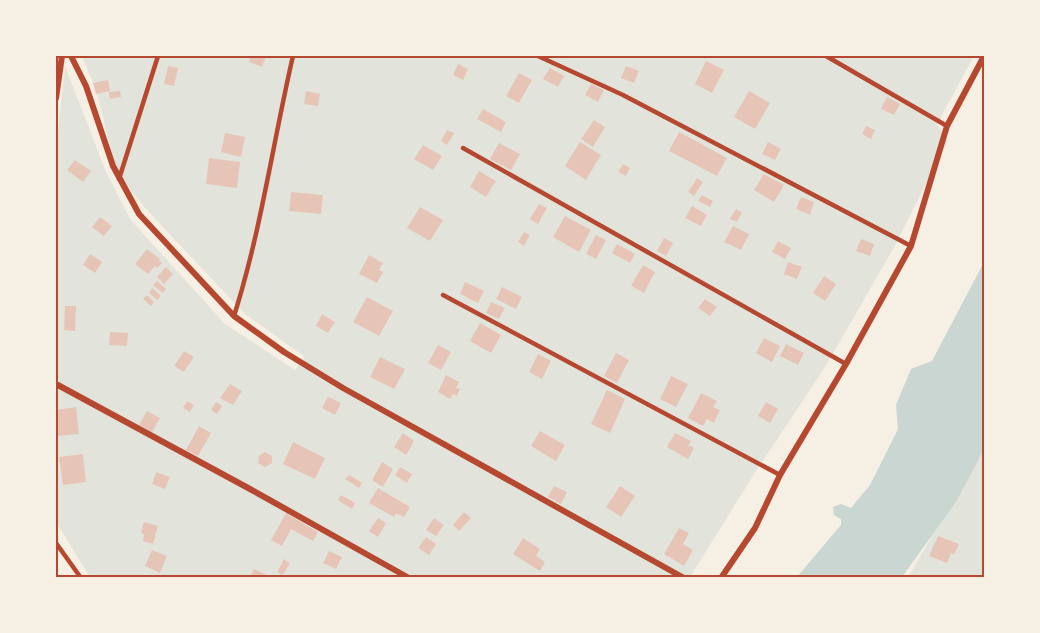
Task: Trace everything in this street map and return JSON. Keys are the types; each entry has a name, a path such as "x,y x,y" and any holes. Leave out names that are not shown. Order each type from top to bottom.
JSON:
{"street":[{"path":"56,98 62,56"},
{"path":"71,56 86,86 119,180 140,214 234,316 284,352 343,388 684,578"},
{"path":"722,578 755,528 780,475 846,364 911,246 947,126 984,56"},
{"path":"56,384 409,578"}],"lane":[{"path":"119,180 158,56"},
{"path":"234,316 257,227 293,56"},
{"path":"538,56 623,95 911,246"},
{"path":"826,56 947,126"},
{"path":"463,148 846,364"},
{"path":"443,295 780,475"},
{"path":"56,543 81,578"}],"shaded area":[{"path":"82,56 974,56 937,124 948,141 893,249 827,364 756,471 690,577 90,577 56,522 56,149 65,66 106,172 130,219 225,324 295,370 305,357 245,314 145,208 124,181 115,165 96,90"},
{"path":"984,262 984,449 956,502 902,577 797,577 841,525 841,519 834,515 833,507 841,504 851,508 870,485 898,429 896,405 911,369 932,361"},
{"path":"984,448 984,577 908,577"}],"building":[{"path":"251,56 266,56 262,67 249,62"},
{"path":"706,61 724,70 712,93 695,84"},
{"path":"458,64 468,69 463,80 453,75"},
{"path":"168,66 178,68 174,86 164,84"},
{"path":"626,66 639,71 634,83 621,78"},
{"path":"550,68 564,76 558,87 543,79"},
{"path":"519,73 532,80 519,103 506,96"},
{"path":"108,80 110,91 96,94 93,83"},
{"path":"591,84 604,90 598,102 585,95"},
{"path":"120,91 121,97 110,99 109,92"},
{"path":"306,91 320,94 318,106 304,104"},
{"path":"749,91 770,103 755,129 734,117"},
{"path":"887,97 900,104 894,115 881,109"},
{"path":"483,109 506,122 501,132 477,119"},
{"path":"594,120 605,127 593,147 581,139"},
{"path":"866,126 875,130 871,139 862,134"},
{"path":"447,130 454,133 447,145 441,141"},
{"path":"679,132 727,158 717,176 669,151"},
{"path":"225,133 245,137 241,157 221,152"},
{"path":"580,142 601,155 586,180 565,166"},
{"path":"768,142 781,149 775,160 762,154"},
{"path":"499,143 520,154 511,170 490,159"},
{"path":"423,145 442,156 433,170 414,159"},
{"path":"209,158 240,162 237,188 206,184"},
{"path":"75,160 91,171 83,182 67,170"},
{"path":"623,164 630,168 626,176 618,172"},
{"path":"479,171 496,181 486,197 470,187"},
{"path":"764,174 784,185 774,202 754,190"},
{"path":"697,178 703,182 694,196 688,192"},
{"path":"291,192 323,195 321,214 289,211"},
{"path":"702,195 713,201 710,207 698,201"},
{"path":"801,197 814,202 810,215 796,209"},
{"path":"539,204 547,208 538,224 530,219"},
{"path":"692,206 707,215 701,226 685,218"},
{"path":"420,207 443,220 430,241 407,228"},
{"path":"736,209 742,212 737,222 730,219"},
{"path":"565,216 591,230 579,252 553,237"},
{"path":"100,217 112,226 104,236 92,227"},
{"path":"733,226 749,234 741,250 724,242"},
{"path":"524,232 530,235 524,246 518,242"},
{"path":"596,235 606,240 596,259 586,254"},
{"path":"664,238 673,243 666,256 657,251"},
{"path":"861,239 874,244 870,256 856,251"},
{"path":"778,241 791,248 785,259 772,252"},
{"path":"617,244 635,254 630,263 612,253"},
{"path":"147,249 162,263 157,268 155,266 148,274 135,264"},
{"path":"90,254 102,262 95,273 83,265"},
{"path":"369,255 383,263 379,270 383,272 377,283 359,274"},
{"path":"788,262 802,267 797,279 784,274"},
{"path":"643,265 655,272 644,293 631,286"},
{"path":"166,267 173,274 164,284 157,277"},
{"path":"824,276 836,284 825,301 813,293"},
{"path":"157,281 166,289 163,293 153,285"},
{"path":"465,282 484,291 478,303 460,294"},
{"path":"502,287 522,297 516,309 496,299"},
{"path":"152,288 161,296 157,300 149,293"},
{"path":"147,295 154,302 151,306 143,299"},
{"path":"367,297 393,311 379,336 353,322"},
{"path":"705,299 717,307 710,316 698,308"},
{"path":"491,302 505,308 499,319 486,313"},
{"path":"65,306 76,306 75,331 64,330"},
{"path":"322,314 335,322 328,333 316,326"},
{"path":"480,323 501,335 491,353 470,341"},
{"path":"110,332 128,333 127,346 109,345"},
{"path":"764,338 780,346 772,362 756,353"},
{"path":"786,344 804,353 798,365 780,356"},
{"path":"438,345 451,352 441,370 428,363"},
{"path":"184,351 194,357 184,372 174,366"},
{"path":"616,353 629,360 617,383 604,376"},
{"path":"538,354 551,361 542,379 529,372"},
{"path":"380,357 405,369 394,389 370,377"},
{"path":"446,375 459,382 456,388 460,389 457,396 453,394 450,399 438,392"},
{"path":"671,376 688,384 676,407 660,399"},
{"path":"230,384 242,391 233,405 220,398"},
{"path":"607,390 625,399 610,433 591,424"},
{"path":"701,393 717,401 713,407 720,410 714,423 707,419 703,426 688,418"},
{"path":"328,397 341,403 335,415 322,408"},
{"path":"187,401 194,405 190,412 183,408"},
{"path":"216,402 222,406 217,414 211,410"},
{"path":"766,402 778,409 770,423 758,416"},
{"path":"76,407 79,434 56,436 56,410"},
{"path":"147,411 160,418 152,432 139,425"},
{"path":"199,426 211,433 198,456 186,450"},
{"path":"540,431 565,445 556,461 531,446"},
{"path":"403,433 414,441 406,455 394,447"},
{"path":"675,433 691,441 688,445 694,448 688,459 667,447"},
{"path":"293,442 325,458 315,479 283,464"},
{"path":"265,452 272,456 272,463 265,467 258,463 259,456"},
{"path":"83,454 86,482 63,485 59,457"},
{"path":"382,462 393,469 383,487 372,480"},
{"path":"400,467 412,474 407,483 395,475"},
{"path":"156,472 170,477 165,489 152,484"},
{"path":"349,475 362,483 359,488 345,479"},
{"path":"554,486 567,492 561,504 548,497"},
{"path":"620,486 635,496 621,517 606,507"},
{"path":"378,488 410,507 404,517 396,513 394,517 369,503"},
{"path":"341,495 355,503 352,509 338,500"},
{"path":"464,512 471,518 459,531 453,525"},
{"path":"286,513 318,532 313,541 291,529 282,546 271,540"},
{"path":"378,518 386,523 378,537 369,531"},
{"path":"434,518 444,525 436,536 426,530"},
{"path":"144,522 158,526 153,544 143,541 144,534 141,533"},
{"path":"679,528 689,533 683,544 693,550 684,566 664,554"},
{"path":"938,536 959,544 954,555 951,553 947,563 929,556"},
{"path":"426,537 436,544 429,555 418,548"},
{"path":"523,538 540,549 536,556 545,562 540,571 513,554"},
{"path":"152,550 167,556 160,573 145,566"},
{"path":"329,551 342,557 336,569 323,563"},
{"path":"284,559 290,563 283,575 277,572"},
{"path":"254,569 267,575 266,578 250,578"}]}
